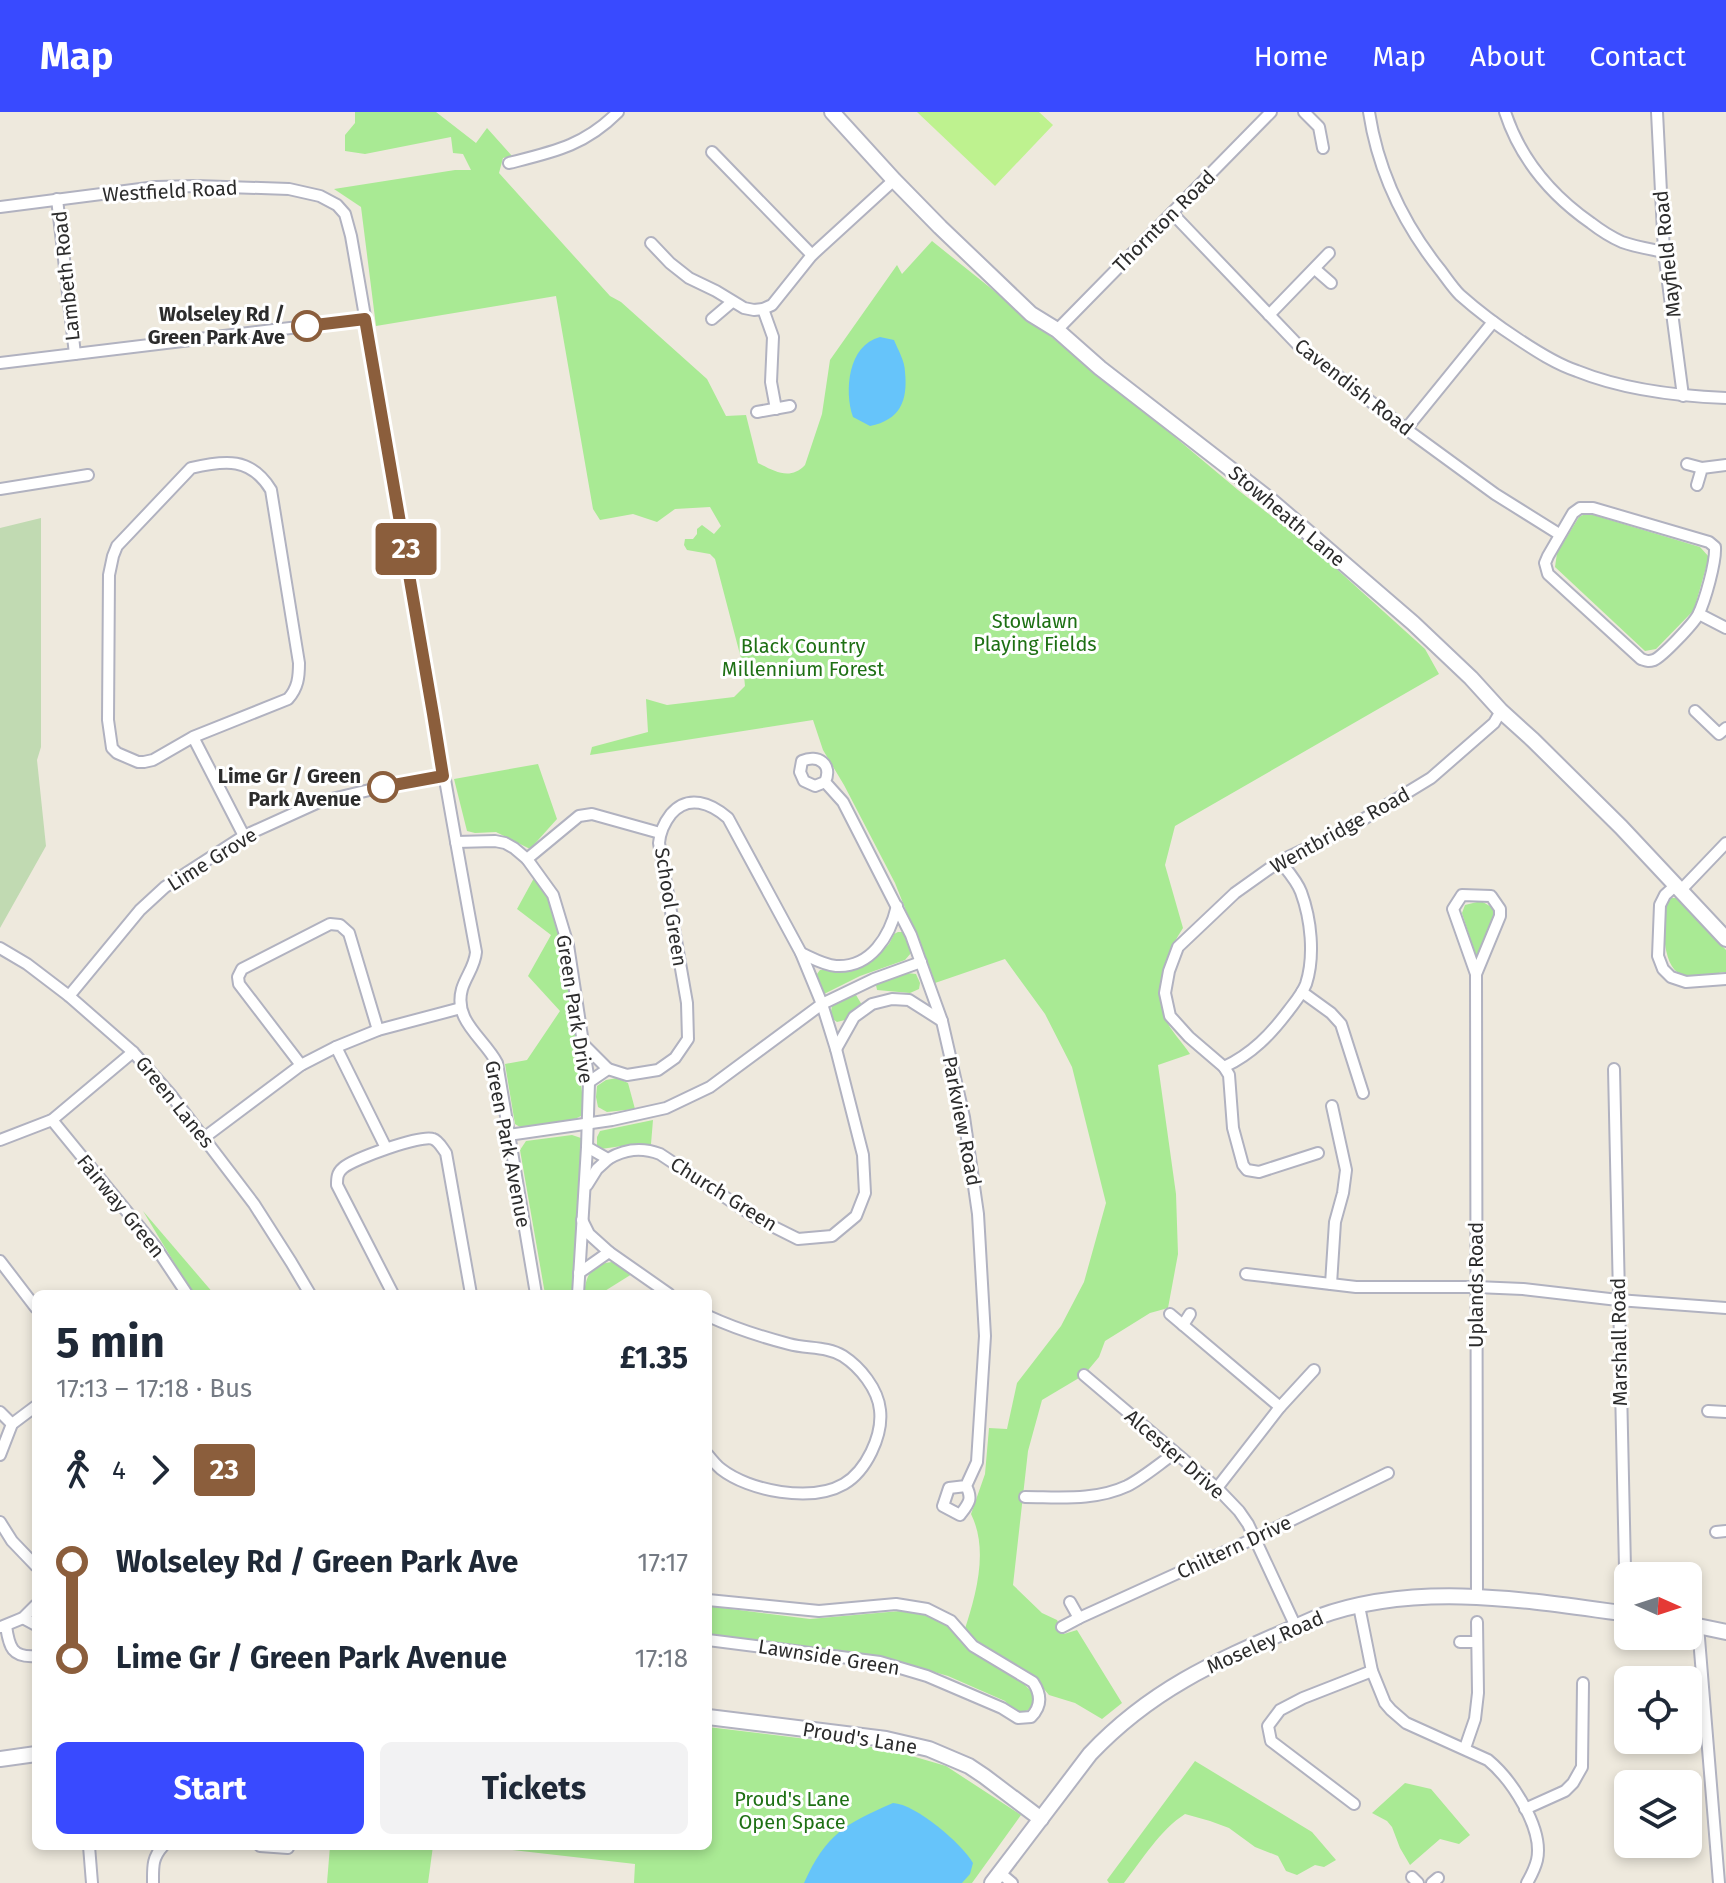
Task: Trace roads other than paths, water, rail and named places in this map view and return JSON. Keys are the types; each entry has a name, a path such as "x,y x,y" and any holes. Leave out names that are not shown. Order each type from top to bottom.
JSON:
{"street":[{"path":"509,163 579,142 602,128 618,112"},
{"name":"Stowheath Lane","path":"832,112 894,180 1031,314 1057,330 1100,368 1281,510 1413,623 1621,827 1726,939"},
{"name":"Thornton Road","path":"1057,330 1271,112"},
{"path":"1304,112 1319,127 1323,148"},
{"path":"1369,112 1383,169 1395,201 1427,253 1458,293 1493,322 1536,351 1575,371 1623,385 1683,396 1726,398"},
{"path":"1505,112 1513,134 1531,165 1561,199 1590,223 1620,241 1664,252"},
{"name":"Mayfield Road","path":"1657,112 1664,252 1683,396"},
{"path":"712,152 812,255"},
{"path":"651,243 689,278 744,308 763,309 772,305 812,255 894,180"},
{"name":"Westfield Road","path":"0,207 156,187 289,189 320,196 337,205 345,214 365,319"},
{"name":"Lambeth Road","path":"57,199 75,354"},
{"name":"Cavendish Road","path":"1172,213 1298,345 1495,494 1559,534"},
{"path":"1269,315 1329,253"},
{"path":"1315,269 1331,283"},
{"path":"712,319 732,302"},
{"path":"763,309 773,337 771,382 776,409"},
{"path":"0,363 365,319 476,960 461,992 461,1008 378,1030 336,1047 301,1065 205,1137"},
{"path":"1406,429 1493,322"},
{"path":"757,412 790,406"},
{"path":"246,464 262,476 271,490 299,679 288,699 193,737 144,762 117,753 112,748 108,706 109,575 117,546 191,468 246,464"},
{"path":"1687,464 1702,468 1726,465"},
{"path":"1697,485 1702,468"},
{"path":"0,489 88,475"},
{"path":"1580,508 1593,508 1709,542 1715,547 1716,558 1699,614 1656,659 1641,659 1548,574 1545,563 1559,534 1573,513 1580,508"},
{"path":"1699,614 1726,628"},
{"name":"Wentbridge Road","path":"1224,1067 1170,1016 1165,993 1178,947 1235,893 1280,861 1349,828 1431,778 1494,723 1501,711"},
{"path":"1695,711 1719,734 1726,728"},
{"path":"193,737 244,836"},
{"name":"Lime Grove","path":"69,996 140,910 165,887 244,836 319,802 443,776"},
{"name":"Parkview Road","path":"825,782 843,802 897,906 921,962 942,1021 964,1117 978,1214 985,1320 977,1462 966,1486"},
{"name":"School Green","path":"608,1069 627,1075 658,1070 675,1058 688,1039 687,1003 659,843 665,822 681,804 699,802 718,809 728,818 801,953 822,1004"},
{"path":"527,859 584,815 592,814 660,833"},
{"name":"Green Park Drive","path":"456,842 505,843 527,859 553,895 568,945 589,1082 578,1290"},
{"path":"1726,843 1665,895 1660,905 1658,956 1663,969 1671,977 1686,982 1726,979"},
{"path":"1280,861 1300,889 1308,918 1311,940 1307,981 1271,1034 1237,1061 1224,1067 1229,1075 1233,1128 1247,1170 1259,1172 1318,1153"},
{"name":"Uplands Road","path":"1476,974 1500,916 1500,909 1491,896 1462,895 1453,909 1476,974 1477,1597"},
{"path":"801,953 825,964 838,966 862,962 888,932 897,906"},
{"path":"301,1065 239,984 238,977 242,969 330,924 340,925 349,933 378,1030"},
{"name":"Green Lanes","path":"0,948 69,996 133,1052 205,1137 254,1204 308,1290"},
{"path":"508,1135 640,1115 683,1101 710,1087 822,1004 874,979 921,962"},
{"path":"1302,992 1341,1024 1363,1093"},
{"path":"836,1049 854,1017 872,1004 892,999 909,1000 942,1021"},
{"name":"Church Green","path":"608,1159 626,1150 645,1149 660,1154 758,1219 798,1239 832,1236 856,1216 865,1193 863,1155 822,1004"},
{"name":"Green Park Avenue","path":"461,1008 468,1026 497,1063 535,1290"},
{"path":"583,1044 608,1069 589,1082"},
{"path":"336,1047 386,1148"},
{"path":"0,1140 52,1120 133,1052"},
{"name":"Marshall Road","path":"1614,1069 1626,1562"},
{"path":"1331,1284 1335,1222 1346,1170 1332,1106"},
{"name":"Fairway Green","path":"52,1120 155,1246 184,1290"},
{"path":"391,1290 337,1185 337,1175 344,1167 386,1148 423,1137 439,1143 446,1153 470,1290"},
{"path":"584,1190 597,1169 608,1159 587,1147"},
{"path":"582,1219 589,1234 609,1252 663,1290"},
{"path":"579,1273 609,1252"},
{"path":"0,1261 32,1303"},
{"path":"1246,1274 1356,1287 1476,1287 1726,1308"},
{"path":"1170,1314 1280,1407"},
{"path":"1183,1325 1190,1314"},
{"path":"712,1318 790,1345 840,1353 866,1377 880,1409 875,1444 868,1460 843,1485 807,1494 786,1493 759,1487 721,1469 712,1459"},
{"path":"1217,1488 1280,1407 1314,1370"},
{"name":"Alcester Drive","path":"1084,1375 1217,1488 1239,1511 1255,1538 1296,1627"},
{"path":"0,1455 12,1424 32,1409"},
{"path":"1708,1411 1726,1412"},
{"path":"0,1412 12,1424"},
{"path":"1025,1497 1104,1494 1128,1485 1175,1453"},
{"name":"Chiltern Drive","path":"1062,1627 1388,1473"},
{"path":"0,1522 32,1563"},
{"name":"Moseley Road","path":"996,1878 1090,1754 1143,1705 1205,1668 1296,1627 1334,1611 1415,1598 1477,1597 1614,1613"},
{"name":"Lawnside Green","path":"712,1600 819,1611 896,1604 927,1609 951,1621 973,1646 1033,1682 1039,1691 1038,1706 1031,1717 1018,1718 927,1676 880,1662 712,1641"},
{"path":"1070,1602 1079,1618"},
{"path":"1359,1606 1372,1671 1385,1703 1406,1723 1488,1760 1510,1783 1536,1833 1538,1851 1527,1883"},
{"path":"32,1609 23,1618 3,1627 15,1653 32,1656"},
{"path":"23,1618 32,1623"},
{"path":"1465,1748 1475,1719 1478,1693 1477,1622"},
{"path":"1702,1627 1726,1632"},
{"path":"1460,1642 1477,1642"},
{"path":"1696,1650 1712,1786 1719,1883"},
{"path":"1354,1804 1271,1741 1268,1726 1280,1710 1372,1671"},
{"path":"1525,1809 1565,1791 1582,1767 1583,1683"},
{"name":"Proud's Lane","path":"712,1717 886,1739 929,1749 969,1766 1041,1819"},
{"path":"0,1759 32,1755"},
{"path":"1712,1786 1726,1788"},
{"path":"89,1850 92,1883"},
{"path":"153,1883 153,1862 160,1850"},
{"path":"996,1878 1012,1883"}],"water":[{"path":"880,337 894,340 904,364 905,392 895,414 870,426 853,417 849,382 861,349"},
{"path":"893,1803 926,1817 967,1855 973,1863 970,1874 962,1883 804,1883 820,1853 839,1832"}],"place":[{"name":"Wolseley Rd / Green Park Ave","path":"307,326"},
{"name":"Lime Gr / Green Park Avenue","path":"383,787"}],"park label":[{"name":"Stowlawn Playing Fields","path":"1035,632"},
{"name":"Black Country Millennium Forest","path":"803,658"},
{"name":"Proud's Lane Open Space","path":"792,1810"}]}
